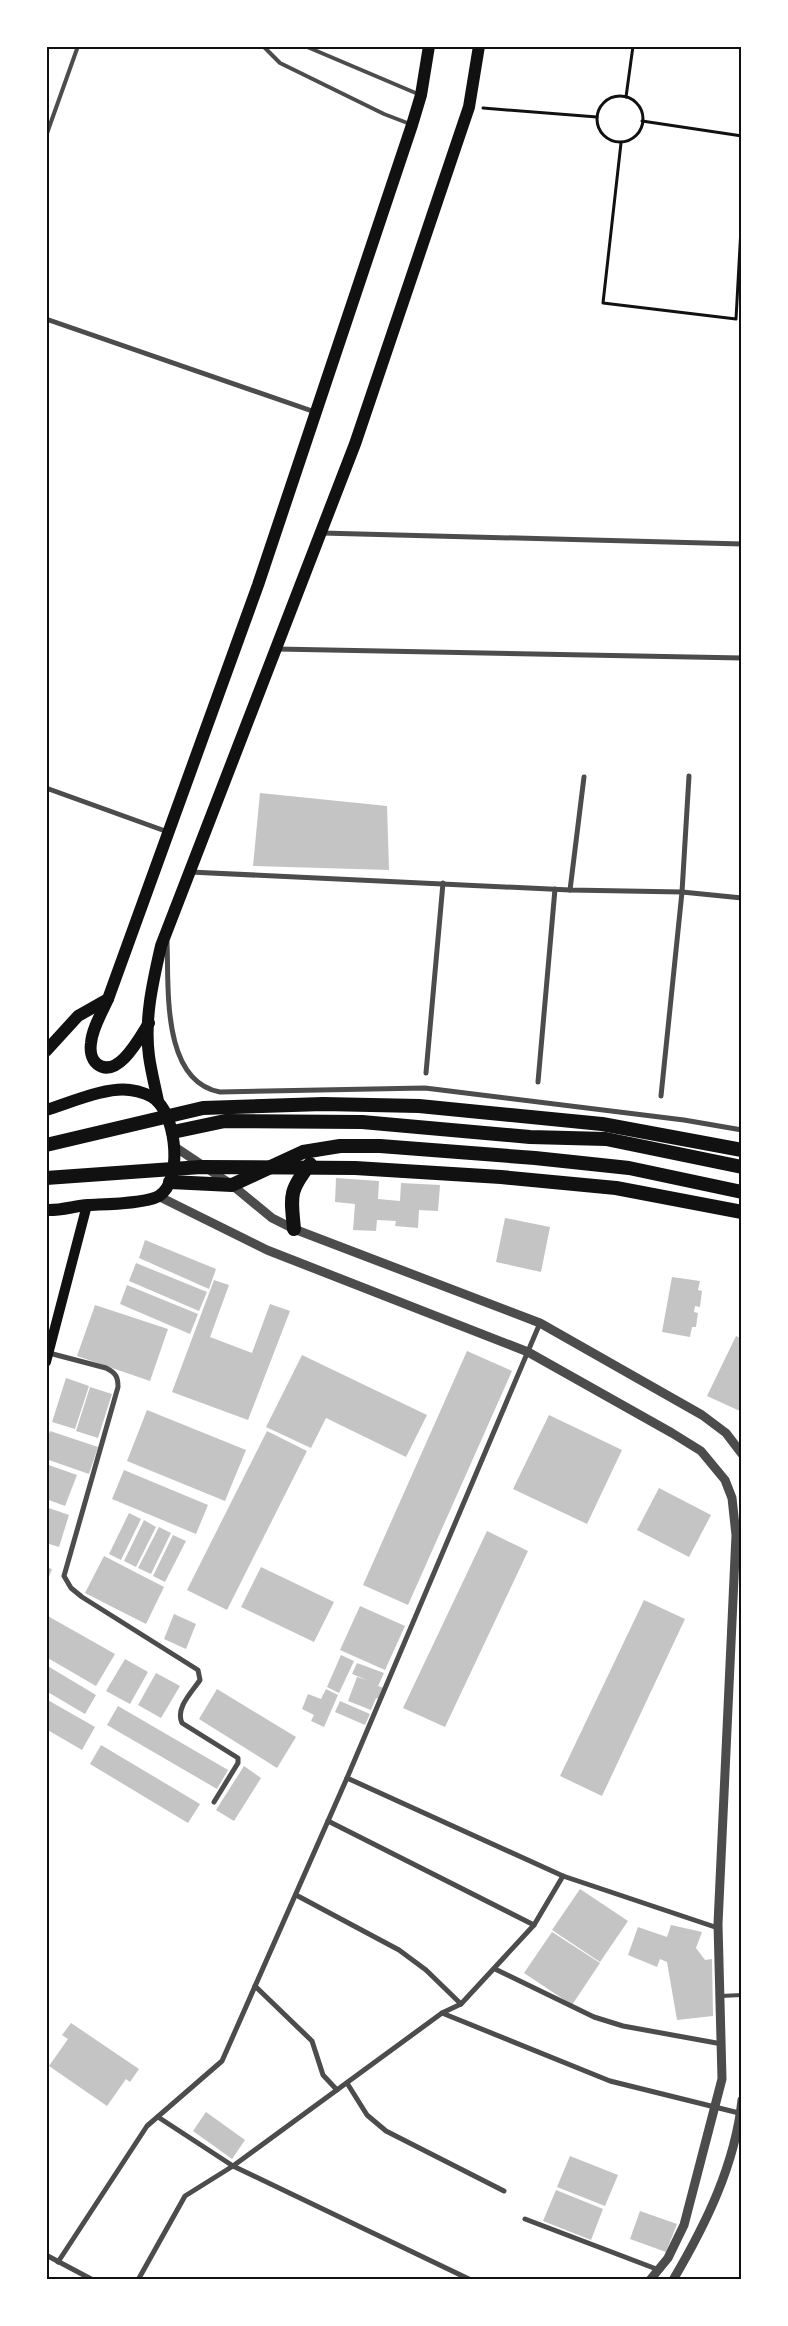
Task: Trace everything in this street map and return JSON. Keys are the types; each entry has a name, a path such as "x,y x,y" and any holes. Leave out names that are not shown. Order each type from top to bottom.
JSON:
{"highway":[{"path":"46,1145 203,1108 322,1104 419,1106 602,1124 742,1150"},
{"path":"173,1132 225,1121 362,1122 530,1137 606,1139 742,1168"},
{"path":"294,1230 291,1195 298,1180 319,1154 340,1146"},
{"path":"170,1182 232,1185 303,1152 340,1146 380,1146 629,1168 742,1192"},
{"path":"46,1178 201,1167 355,1168 501,1177 616,1188 742,1212"}],"main road":[{"path":"149,1023 131,1050 113,1068 105,1068 96,1064 91,1055 91,1041 108,999 258,585 412,125 421,95 429,46"},
{"path":"46,1210 87,1205 120,1204 158,1196 170,1182 175,1147 173,1132 171,1124 158,1101 149,1055 152,986 166,934 355,444 469,107 479,46"},
{"path":"46,1050 78,1016 108,999"},
{"path":"46,1110 118,1089 144,1094 158,1101"},
{"path":"48,1357 87,1205"}],"street":[{"path":"46,319 316,412"},
{"path":"320,533 742,544"},
{"path":"276,649 742,658"},
{"path":"661,1096 682,892 689,776"},
{"path":"570,890 584,777"},
{"path":"46,788 168,833"},
{"path":"190,872 570,890 682,892 742,898"},
{"path":"426,1073 443,883"},
{"path":"538,1082 555,889"},
{"path":"166,934 172,1033 180,1058 194,1080 208,1089 220,1092 425,1088 684,1120 742,1130"},
{"path":"175,1147 232,1185 272,1218 294,1230 540,1323 702,1415 726,1433 742,1454"},
{"path":"158,1196 267,1250 528,1352 701,1451 725,1480 732,1498 736,1535 718,1928 722,2079 684,2225 668,2258 650,2280"},
{"path":"58,2262 147,2126 222,2061 347,1778 540,1323"},
{"path":"48,1357 106,1368 114,1372 118,1378 118,1387 64,1576 71,1588 82,1597 198,1670 200,1680 180,1708 179,1717 182,1723 238,1758 238,1763 214,1802"},
{"path":"347,1778 563,1876 718,1928"},
{"path":"328,1821 534,1925"},
{"path":"138,2280 185,2196 233,2166 442,2013 461,2004 534,1925 563,1876"},
{"path":"296,1895 399,1950 426,1970 461,2004"},
{"path":"495,1969 594,2017 623,2026 722,2044"},
{"path":"255,1986 312,2041 323,2075 337,2090"},
{"path":"442,2013 610,2081 739,2113"},
{"path":"347,2083 367,2115 386,2131 504,2191"},
{"path":"673,2280 703,2230 727,2169 742,2100"},
{"path":"158,2117 233,2166 471,2280"},
{"path":"525,2219 659,2270"},
{"path":"46,2255 93,2280"}],"lane":[{"path":"46,136 78,46"},
{"path":"263,46 280,63 384,114 412,125"},
{"path":"305,46 421,95"},
{"path":"721,1996 742,1995"}],"path":[{"path":"626,97 632,46"},
{"path":"626,97 639,106 642,121 636,136 621,143 607,138 601,133 597,117 599,110 610,98 626,97"},
{"path":"469,107 597,117"},
{"path":"642,121 742,136"},
{"path":"621,143 603,303 736,320 742,210"}],"building":[{"path":"260,793 387,806 389,870 253,866"},
{"path":"336,1178 379,1181 378,1199 400,1201 401,1183 440,1185 438,1211 419,1210 418,1228 395,1226 396,1221 377,1220 376,1231 353,1230 355,1204 335,1202"},
{"path":"505,1218 550,1227 541,1272 496,1262"},
{"path":"145,1240 216,1269 209,1289 139,1258"},
{"path":"136,1263 207,1292 199,1311 129,1281"},
{"path":"672,1277 700,1281 698,1290 702,1291 700,1307 695,1306 694,1312 698,1313 696,1327 692,1327 690,1337 662,1332"},
{"path":"214,1280 229,1285 210,1337 252,1353 270,1304 290,1311 248,1420 172,1392"},
{"path":"127,1285 198,1314 190,1334 120,1304"},
{"path":"95,1305 168,1329 150,1381 77,1356"},
{"path":"736,1336 742,1339 742,1412 707,1396"},
{"path":"467,1351 512,1371 408,1605 363,1585"},
{"path":"302,1355 427,1415 406,1457 326,1418 311,1448 266,1427"},
{"path":"66,1378 89,1386 75,1429 52,1422"},
{"path":"90,1387 112,1394 98,1438 76,1431"},
{"path":"147,1410 246,1450 225,1501 127,1461"},
{"path":"549,1415 622,1450 587,1524 513,1489"},
{"path":"50,1431 98,1447 89,1474 46,1459 46,1443"},
{"path":"267,1431 307,1451 227,1610 187,1590"},
{"path":"46,1464 77,1475 65,1506 46,1499"},
{"path":"124,1470 208,1505 196,1534 112,1499"},
{"path":"659,1488 711,1515 689,1557 637,1530"},
{"path":"46,1507 69,1515 59,1547 46,1543"},
{"path":"129,1513 141,1519 121,1560 109,1554"},
{"path":"144,1520 156,1527 136,1567 124,1561"},
{"path":"159,1527 171,1533 151,1574 138,1568"},
{"path":"487,1531 528,1551 445,1727 403,1708"},
{"path":"173,1535 186,1541 165,1582 153,1576"},
{"path":"104,1556 164,1587 146,1624 85,1593"},
{"path":"46,1567 52,1569 46,1584"},
{"path":"261,1567 334,1602 314,1642 241,1607"},
{"path":"644,1600 685,1619 602,1796 560,1776"},
{"path":"360,1606 405,1626 385,1670 340,1650"},
{"path":"174,1614 196,1624 186,1649 164,1639"},
{"path":"46,1615 115,1654 96,1686 46,1657"},
{"path":"341,1655 354,1661 339,1693 327,1687"},
{"path":"125,1659 148,1672 130,1704 106,1691"},
{"path":"357,1663 384,1673 378,1686 384,1688 379,1699 376,1698 371,1710 348,1701 357,1677 367,1680 352,1674"},
{"path":"46,1665 96,1695 85,1714 46,1691"},
{"path":"156,1673 180,1686 161,1718 138,1705"},
{"path":"217,1689 296,1737 277,1768 199,1719"},
{"path":"326,1689 338,1695 324,1727 311,1721 314,1715 302,1709 308,1694 321,1699"},
{"path":"46,1699 95,1727 82,1750 46,1729"},
{"path":"340,1701 370,1714 365,1725 335,1712"},
{"path":"118,1706 228,1770 217,1789 107,1725"},
{"path":"101,1745 200,1804 188,1823 90,1764"},
{"path":"244,1766 261,1778 234,1821 216,1810"},
{"path":"580,1889 628,1921 600,1962 552,1930"},
{"path":"671,1925 702,1932 696,1948 705,1960 712,1959 713,2016 677,2020 667,1962 660,1959 657,1967 628,1955 638,1927 667,1937"},
{"path":"552,1932 600,1963 572,2005 524,1973"},
{"path":"71,2023 139,2069 130,2082 126,2079 107,2106 49,2066 68,2039 62,2035"},
{"path":"206,2112 245,2140 232,2159 193,2131"},
{"path":"570,2156 618,2175 605,2206 557,2187"},
{"path":"556,2190 603,2209 591,2240 543,2221"},
{"path":"640,2211 677,2224 666,2252 630,2239"}]}
